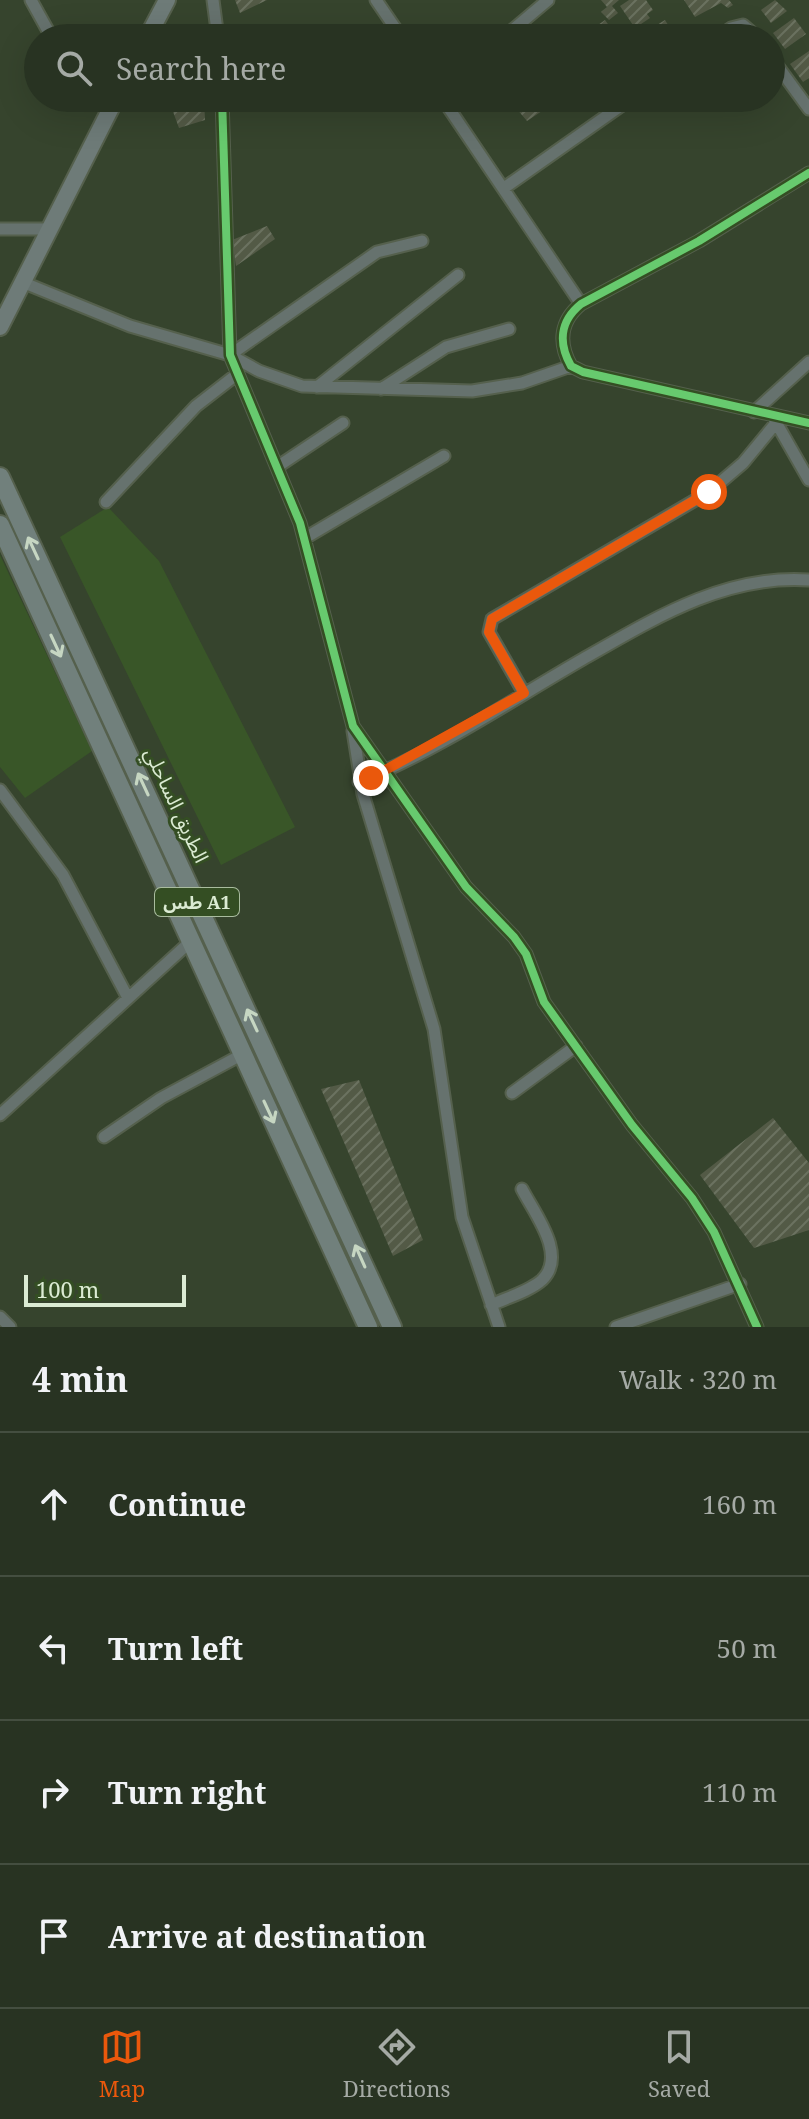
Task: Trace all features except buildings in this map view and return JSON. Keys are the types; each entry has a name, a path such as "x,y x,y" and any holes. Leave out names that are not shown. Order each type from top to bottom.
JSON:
{"highway":[{"name":"الطريق الساحلي","path":"0,477 392,1327"},
{"name":"طس A1","path":"0,525 368,1327"}],"main road":[{"path":"154,24 167,0"},
{"path":"0,327 105,112"}],"street":[{"path":"31,0 44,24"},
{"path":"213,0 216,24"},
{"path":"376,0 392,24"},
{"path":"520,24 548,0"},
{"path":"785,76 809,109"},
{"path":"222,112 230,355 305,538 353,726 359,782 434,1029 447,1100 456,1189 499,1327"},
{"path":"452,112 581,304"},
{"path":"504,188 612,112"},
{"path":"809,173 699,241 581,304 568,314 563,326 564,355 571,366 583,372 754,412 774,420 809,423"},
{"path":"0,229 48,229"},
{"path":"230,355 377,252 422,241"},
{"path":"317,387 458,275"},
{"path":"22,282 130,326 230,355 259,371 317,387 498,388 571,366"},
{"path":"381,389 446,347 509,329"},
{"path":"754,412 809,362"},
{"path":"106,502 196,406 236,375"},
{"path":"774,420 809,480"},
{"path":"524,693 489,632 492,619 709,492 743,463 774,420"},
{"path":"277,467 343,423"},
{"path":"305,538 444,456"},
{"path":"359,782 383,773 661,615 704,596 764,580 809,580"},
{"path":"353,726 383,773 466,887 514,937 526,954 544,1002 632,1125 692,1198 714,1232 757,1327"},
{"path":"0,790 63,875 128,998"},
{"path":"0,1115 191,941"},
{"path":"512,1093 576,1046"},
{"path":"104,1137 161,1098 243,1054"},
{"path":"491,1305 541,1281 550,1269 553,1250 522,1189"},
{"path":"616,1327 740,1284"},
{"path":"0,1317 10,1327"}],"shaded area":[{"path":"108,507 159,561 295,827 221,865 60,537"},
{"path":"0,555 92,751 25,798 0,767"}],"cycle path":[{"path":"222,112 230,355 300,523 353,726 466,887 514,937 526,954 544,1002 632,1125 692,1198 714,1232 757,1327"},
{"path":"809,173 699,241 581,304 569,318 563,333 564,349 571,366 583,372 809,423"}],"route":[{"path":"371,778 524,693 492,640 489,625 492,619 709,492"}]}
